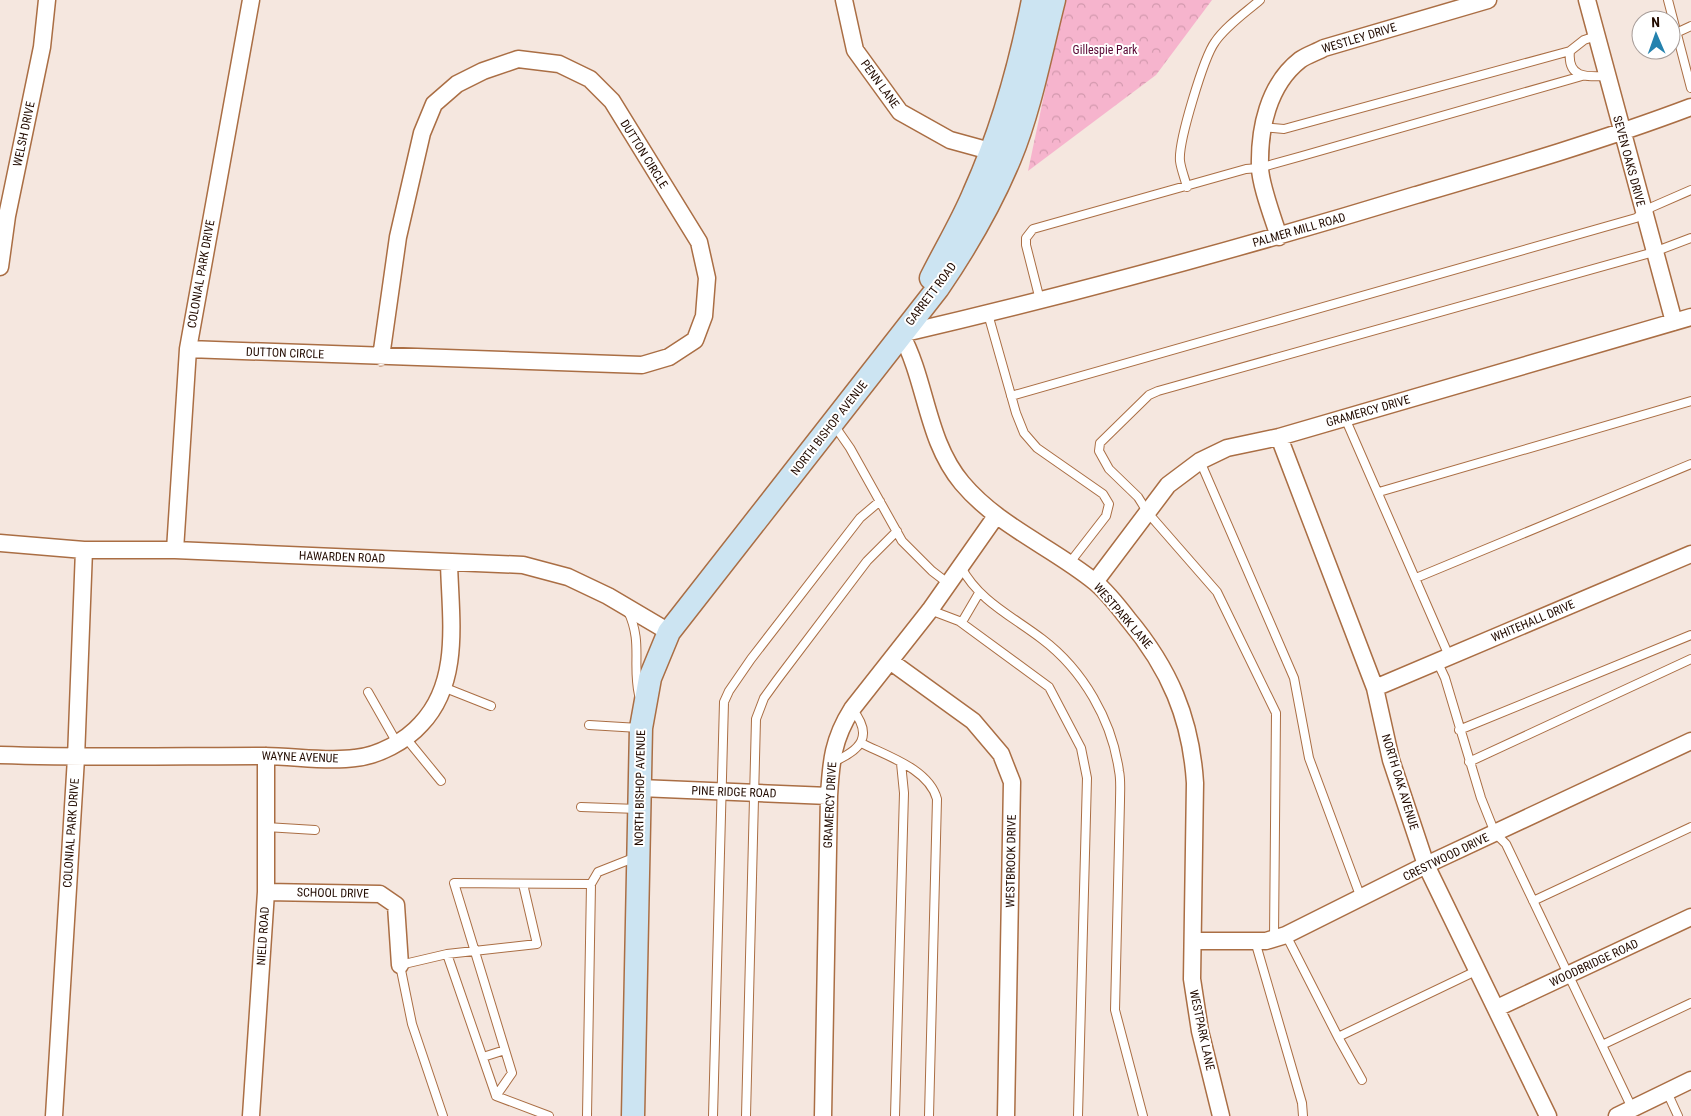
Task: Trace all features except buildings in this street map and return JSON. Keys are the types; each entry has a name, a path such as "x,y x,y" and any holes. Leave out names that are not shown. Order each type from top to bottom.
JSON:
{"main road":[{"name":"GARRETT ROAD","path":"1001,154 1005,114 1025,42 1033,0"},
{"name":"GARRETT ROAD","path":"901,334 938,288 967,245 1001,154 1037,71 1054,0"},
{"name":"NORTH BISHOP AVENUE","path":"633,1116 642,721 650,678 669,632 901,334"}],"street":[{"name":"WELSH DRIVE","path":"0,267 7,216 42,47 47,0"},
{"name":"COLONIAL PARK DRIVE","path":"175,550 188,349 251,0"},
{"name":"PENN LANE","path":"844,0 855,50 900,112 950,140 1001,154"},
{"name":"WESTLEY DRIVE","path":"1279,236 1259,168 1261,127 1274,92 1300,60 1324,48 1488,0"},
{"name":"SEVEN OAKS DRIVE","path":"1587,0 1674,322"},
{"name":"DUTTON CIRCLE","path":"188,349 381,357 642,365 669,358 695,340 704,316 708,278 699,242 612,101 590,79 559,64 518,59 483,71 456,84 434,104 422,134 398,237 381,357"},
{"name":"PALMER MILL ROAD","path":"901,334 988,314 1279,236 1622,133 1691,107"},
{"name":"GRAMERCY DRIVE","path":"1096,582 1168,485 1200,461 1228,448 1278,437 1691,317"},
{"name":"WESTPARK LANE","path":"901,334 909,349 940,449 963,484 996,516 1096,582 1148,644 1182,710 1194,763 1195,783 1193,998 1221,1116"},
{"name":"NORTH OAK AVENUE","path":"1278,437 1375,688 1392,760 1426,865 1548,1116"},
{"name":"GRAMERCY DRIVE","path":"823,1116 829,796 834,746 841,726 852,709 930,610 996,516"},
{"name":"HAWARDEN ROAD","path":"0,543 84,550 175,550 523,565 568,577 669,632"},
{"name":"COLONIAL PARK DRIVE","path":"54,1116 76,758 84,550"},
{"name":"WHITEHALL DRIVE","path":"1375,688 1691,554"},
{"name":"WAYNE AVENUE","path":"0,755 76,758 266,756 356,758 392,747 421,724 441,694 451,657 449,562"},
{"name":"WESTBROOK DRIVE","path":"890,661 973,721 1001,754 1012,782 1006,1116"},
{"name":"CRESTWOOD DRIVE","path":"1193,941 1255,941 1280,937 1426,865 1691,741"},
{"name":"NIELD ROAD","path":"252,1116 266,892 266,756"},
{"name":"PINE RIDGE ROAD","path":"640,798 723,791 829,796"},
{"name":"SCHOOL DRIVE","path":"266,892 380,894 396,905 400,965"},
{"name":"WOODBRIDGE ROAD","path":"1496,1008 1691,917"},
{"path":"1617,1116 1691,1080"}],"lane":[{"path":"1187,187 1180,161 1181,145 1208,57 1214,43 1223,32 1260,0"},
{"path":"1261,127 1284,129 1570,51 1584,40 1596,36"},
{"path":"1570,51 1571,65 1575,72 1582,76"},
{"path":"1681,51 1691,88"},
{"path":"1040,300 1026,245 1028,233 1033,230 1582,76 1606,76"},
{"path":"1011,396 1283,316 1453,271 1636,218 1644,212 1691,190"},
{"path":"1362,1080 1280,937 1276,713 1223,602 1147,512 1138,497 1109,469 1099,451 1100,443 1106,435 1149,395 1178,384 1654,252 1691,238"},
{"path":"988,314 1011,396 1024,433 1037,448 1103,494 1109,504 1106,516 1068,564"},
{"path":"1379,492 1691,401"},
{"path":"1345,418 1416,578 1443,659 1445,678 1459,730 1495,833 1506,844 1632,1108"},
{"path":"832,424 850,448 902,541 916,556 949,584"},
{"path":"1200,461 1294,678 1309,758 1361,898"},
{"path":"1416,578 1691,464"},
{"path":"713,1116 723,791 723,715 729,691 751,659 860,518 880,502"},
{"path":"746,1116 754,730 759,707 867,561 896,531"},
{"path":"961,566 979,593 1044,640 1082,680 1100,710 1116,756 1120,772 1120,801 1115,1010 1143,1116"},
{"path":"962,622 979,593"},
{"path":"589,725 642,721 636,681 636,628 626,607"},
{"path":"930,610 962,622 1049,687 1082,748 1087,778 1078,1116"},
{"path":"1459,730 1691,635"},
{"path":"1469,762 1691,659"},
{"path":"443,687 491,706"},
{"path":"368,692 401,740 441,781"},
{"path":"831,763 855,750 861,743 864,729 861,720 852,709"},
{"path":"861,743 901,763 929,782 937,799 929,1116"},
{"path":"895,1116 904,793 901,763"},
{"path":"581,807 640,798"},
{"path":"266,827 315,830"},
{"path":"1533,901 1691,827"},
{"path":"587,1116 591,884 598,872 639,856"},
{"path":"496,1096 512,1072 454,883 591,884"},
{"path":"443,1116 412,1024 400,965 447,954 537,944 523,884"},
{"path":"1255,941 1302,1103 1304,1116"},
{"path":"447,954 496,1096"},
{"path":"1338,1037 1478,970"},
{"path":"1602,1045 1691,1002"},
{"path":"483,1057 505,1050"},
{"path":"1666,1092 1678,1116"},
{"path":"496,1096 549,1116"}],"green space":[{"name":"Gillespie Park","path":"1064,0 1212,0 1156,75 1028,171"}]}
